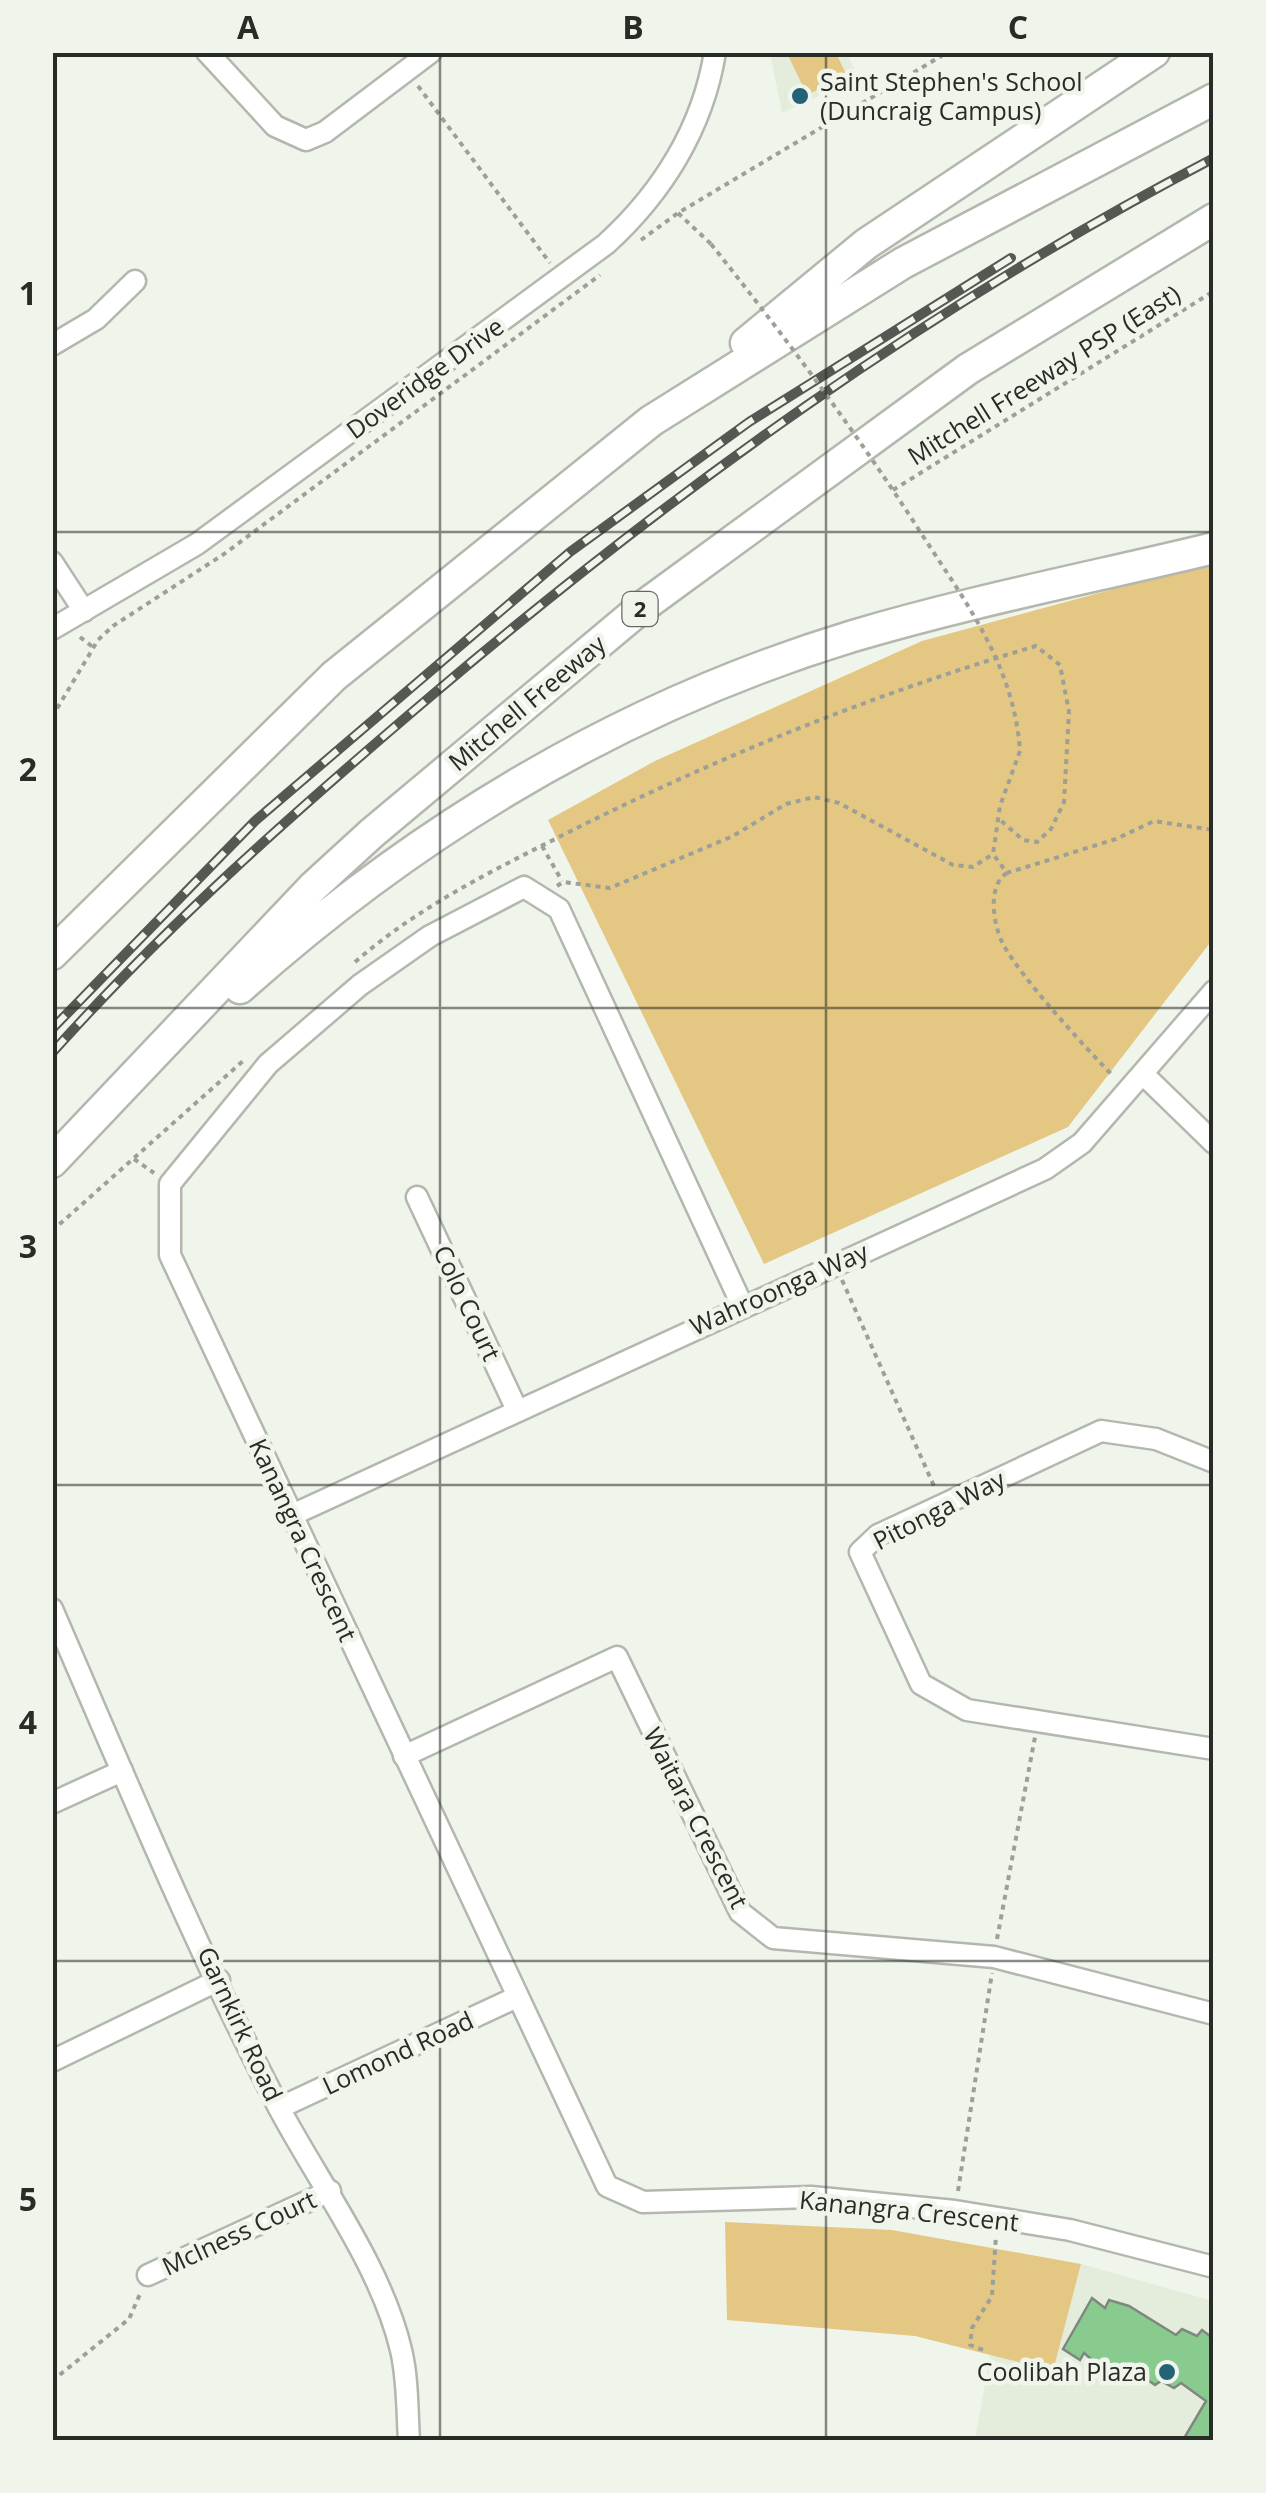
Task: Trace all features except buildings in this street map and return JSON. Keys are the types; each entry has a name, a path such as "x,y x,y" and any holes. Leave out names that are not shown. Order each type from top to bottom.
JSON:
{"highway":[{"path":"52,954 334,676 866,244 1154,52"},
{"path":"650,421 903,263 1214,99"},
{"name":"Mitchell Freeway","path":"52,1162 201,1001 372,832 640,608 968,369 1214,219"},
{"path":"131,1080 302,933 403,856 526,776 626,723 725,681 854,636 1214,548"}],"street":[{"path":"207,52 275,126 306,140 326,132 431,52"},
{"name":"Doveridge Drive","path":"52,629 197,544 624,228 669,172 700,108 715,52"},
{"path":"52,345 96,318 135,282"},
{"path":"52,562 84,612"},
{"path":"170,1184 268,1064 360,985 430,936 524,887 558,909 742,1305"},
{"name":"Wahroonga Way","path":"292,1515 1045,1169 1082,1143 1214,991"},
{"path":"1144,1076 1214,1143"},
{"name":"Kanangra Crescent","path":"170,1184 170,1255 606,2186 644,2202 811,2197 955,2211 1070,2230 1214,2267"},
{"name":"Colo Court","path":"417,1197 517,1410"},
{"name":"Pitonga Way","path":"1214,1462 1156,1440 1101,1431 878,1535 860,1552 921,1684 967,1710 1214,1748"},
{"name":"Garnkirk Road","path":"52,1608 122,1771 279,2108 330,2192 400,2347 408,2440"},
{"name":"Waitara Crescent","path":"404,1756 617,1657 740,1912 773,1938 994,1957 1214,2014"},
{"path":"52,1803 122,1771"},
{"path":"52,2061 219,1980"},
{"name":"Lomond Road","path":"279,2108 516,1997"},
{"name":"McIness Court","path":"148,2275 330,2192"}],"path":[{"path":"636,244 678,213 948,52"},
{"path":"406,71 574,296"},
{"path":"678,213 711,244 809,366 992,644 1017,710 1020,751 999,819 994,854 1007,872"},
{"path":"52,717 98,640 113,626 224,554 609,268"},
{"name":"Mitchell Freeway PSP (East)","path":"894,490 1214,291"},
{"path":"999,819 1023,840 1037,842 1051,829 1064,802 1069,712 1060,666 1036,646"},
{"path":"540,897 562,882 610,888 732,836 786,804 814,797 839,803 953,865 973,867 994,854"},
{"path":"1128,1093 1002,942 994,893 998,880 1007,872 1116,839 1154,822 1214,830"},
{"path":"542,846 562,882"},
{"path":"134,1159 170,1184"},
{"path":"834,1263 942,1504"},
{"path":"983,2350 970,2344 972,2328 994,2284 996,2220"},
{"path":"52,2381 129,2319 148,2275"}],"shaded area":[{"name":"Saint Stephen's School (Duncraig Campus)","path":"770,53 847,53 858,78 782,113"},
{"path":"787,53 836,53 847,76 807,95"},
{"path":"1213,562 1213,939 1068,1127 764,1264 548,820 655,761 922,641"},
{"path":"725,2222 892,2230 1081,2264 1053,2371 915,2336 727,2320"},
{"name":"Coolibah Plaza","path":"1081,2264 1213,2301 1213,2440 975,2440 990,2355 1053,2370"}],"railway":[{"path":"52,1053 188,912 284,824 431,696 616,545 906,339 1006,275 1214,158"},
{"path":"52,1029 255,821 570,552 749,422 1011,258"}],"place":[{"name":"Saint Stephen's School (Duncraig Campus)","path":"800,96"},
{"name":"Coolibah Plaza","path":"1167,2372"}]}
